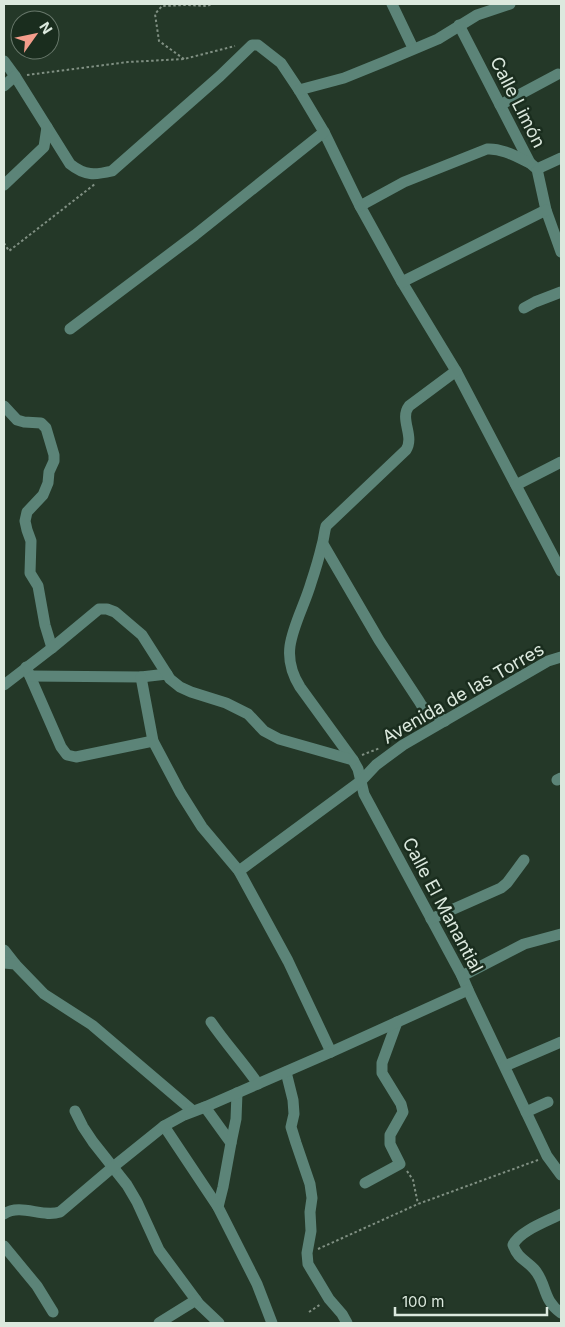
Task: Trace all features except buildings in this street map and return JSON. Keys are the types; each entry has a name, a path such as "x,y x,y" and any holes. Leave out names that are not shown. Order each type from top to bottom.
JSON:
{"street":[{"path":"392,4 413,48"},
{"path":"299,90 344,78 386,61 438,39 477,15 510,4"},
{"name":"Calle Limón","path":"459,25 533,166 546,210 561,249"},
{"path":"4,61 70,164 77,170 96,175 112,171 220,76 252,45 258,46 281,63 324,132 360,206 402,282 456,371 561,571"},
{"path":"500,105 558,74"},
{"path":"4,86 15,76"},
{"path":"4,185 44,147 47,127"},
{"path":"70,329 195,235 324,132"},
{"path":"44,147 63,155"},
{"path":"360,206 404,182 487,149 504,152 533,166 561,158"},
{"path":"402,282 546,210"},
{"path":"524,308 561,292"},
{"path":"445,721 422,706 379,640 323,544 324,531 329,523 403,453 408,446 409,438 405,414 409,406 456,371"},
{"path":"4,406 17,420 41,423 46,428 54,455 48,483 43,495 27,512 25,521 31,541 30,574 38,586 45,625 52,648"},
{"path":"516,485 561,462"},
{"name":"Calle El Manantial","path":"323,544 311,585 292,636 290,655 292,672 300,687 358,769 364,794 462,976 547,1156 561,1174"},
{"path":"4,685 28,671 52,648 99,609 107,609 114,612 142,636 170,680 186,689 226,703 248,714 264,731 279,739 353,760"},
{"name":"Avenida de las Torres","path":"240,871 361,781 376,765 403,745 548,661 561,657"},
{"path":"28,671 141,677 167,674"},
{"path":"28,671 61,747 67,755 76,757 153,741"},
{"path":"141,677 153,741 180,792 202,828 240,871 288,961 331,1052"},
{"path":"431,919 501,888 524,860"},
{"path":"462,976 524,944 561,934"},
{"path":"4,950 9,963 44,994 92,1026 194,1111"},
{"path":"4,1214 15,1209 50,1213 60,1212 164,1126 184,1115 286,1072 468,990"},
{"path":"211,1022 258,1084"},
{"path":"365,1183 400,1164 390,1144 390,1134 403,1112 401,1104 382,1072 382,1064 397,1022"},
{"path":"505,1066 561,1042"},
{"path":"286,1072 293,1100 294,1114 292,1127 310,1184 312,1198 310,1212 311,1231 307,1253 308,1264 329,1299 347,1323"},
{"path":"218,1207 236,1119 237,1093"},
{"path":"526,1112 548,1102"},
{"path":"205,1107 230,1143"},
{"path":"76,1111 83,1127 93,1142 127,1185 159,1250 196,1300 219,1323"},
{"path":"164,1126 218,1207 257,1284 272,1323"},
{"path":"561,1214 522,1235 513,1245 520,1258 534,1269 553,1308 561,1313"},
{"path":"4,1246 37,1286 54,1312"},
{"path":"160,1323 196,1300"}],"path":[{"path":"184,59 159,41 155,14 162,6 207,6 212,4"},
{"path":"15,76 128,62 184,59 233,46 252,45"},
{"path":"4,243 10,250 96,183"},
{"path":"307,1253 418,1204 547,1156"},
{"path":"400,1164 413,1180 418,1204"},
{"path":"309,1312 329,1299"}]}
